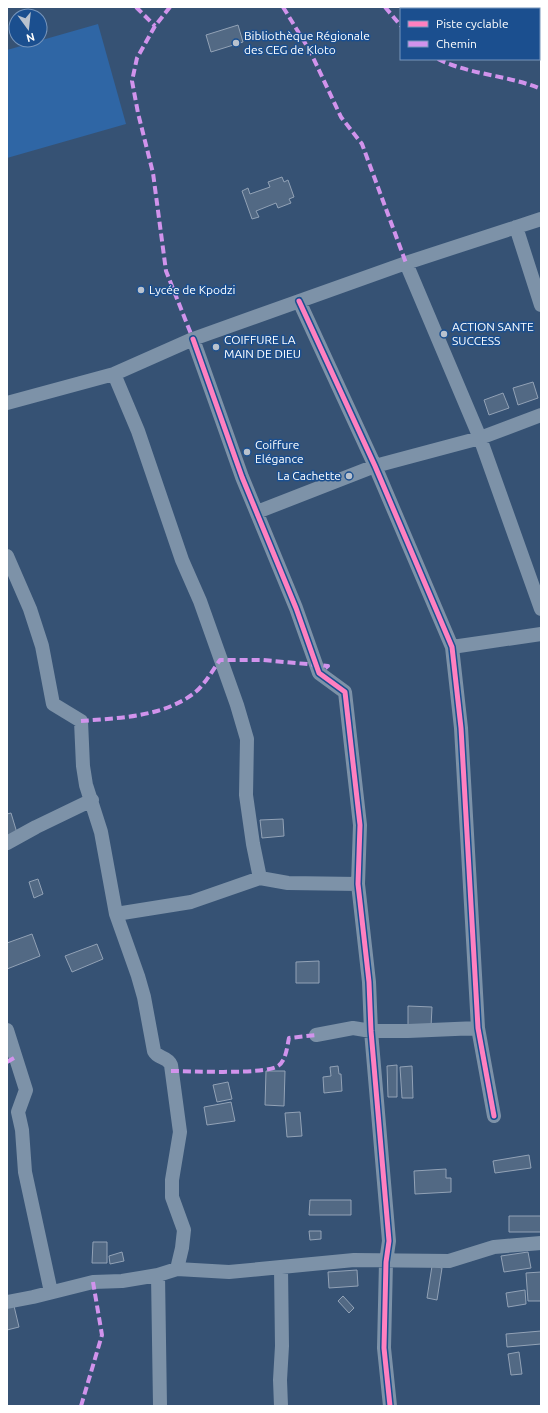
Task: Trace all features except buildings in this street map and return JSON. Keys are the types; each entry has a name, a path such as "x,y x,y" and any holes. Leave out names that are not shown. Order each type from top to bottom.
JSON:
{"street":[{"path":"7,403 114,374 193,339 406,263 541,219"},
{"path":"516,227 541,304"},
{"path":"406,263 480,438 541,609"},
{"path":"300,301 375,466 452,647 461,728 478,1028 494,1116"},
{"path":"193,339 242,477 296,608 319,673 345,692 360,825 358,884 369,982 371,1030 388,1225 389,1241 386,1262 384,1348 390,1406"},
{"path":"114,374 138,431 182,560 200,601 245,732 247,746 246,795 253,844 260,878"},
{"path":"257,512 375,466 480,438 541,414"},
{"path":"7,556 30,609 42,646 53,704 81,721 83,766 86,785 101,832 116,914 138,976 154,1051 158,1056 168,1060 171,1065 180,1132 172,1180 172,1197 184,1230 182,1248 177,1269"},
{"path":"452,647 541,634"},
{"path":"7,843 30,829 92,800"},
{"path":"116,914 191,902 260,878 288,884 358,884"},
{"path":"316,1035 353,1028 371,1030 456,1030 478,1028"},
{"path":"7,1030 26,1090 18,1112 22,1130 25,1172 51,1292"},
{"path":"7,1302 93,1282 122,1281 158,1275 177,1269 229,1272 354,1260 386,1262 449,1261 494,1247 541,1243"},
{"path":"280,1406 282,1346 281,1268"},
{"path":"158,1275 160,1406"}],"shaded area":[{"path":"98,24 126,124 7,158 7,50 14,48 48,48 48,38"}],"marked path":[{"path":"136,7 155,26"},
{"path":"170,7 155,26 137,58 132,81 138,113 153,173 166,271 193,339"},
{"path":"283,7 310,51 341,117 362,144 406,263"},
{"path":"385,7 400,25"},
{"path":"440,60 476,72 528,84 541,89"},
{"path":"81,721 139,715 168,708 181,702 197,691 220,660 263,660 328,666 319,673"},
{"path":"171,1071 243,1072 270,1069 278,1066 283,1061 289,1038 316,1035"},
{"path":"7,1062 16,1057"},
{"path":"81,1406 102,1335 93,1282"}],"cycle path":[{"path":"299,301 375,466 452,647 461,728 478,1028 494,1116"},
{"path":"193,339 242,477 296,608 319,673 345,692 360,825 358,884 369,982 371,1031 389,1241 386,1262 384,1348 390,1406"}],"place":[{"name":"Bibliothèque Régionale des CEG de Kloto","path":"236,43"},
{"name":"Lycée de Kpodzi","path":"141,290"},
{"name":"ACTION SANTE SUCCESS","path":"444,334"},
{"name":"COIFFURE LA MAIN DE DIEU","path":"216,347"},
{"name":"Coiffure Elégance","path":"247,452"},
{"name":"La Cachette","path":"349,476"}]}
